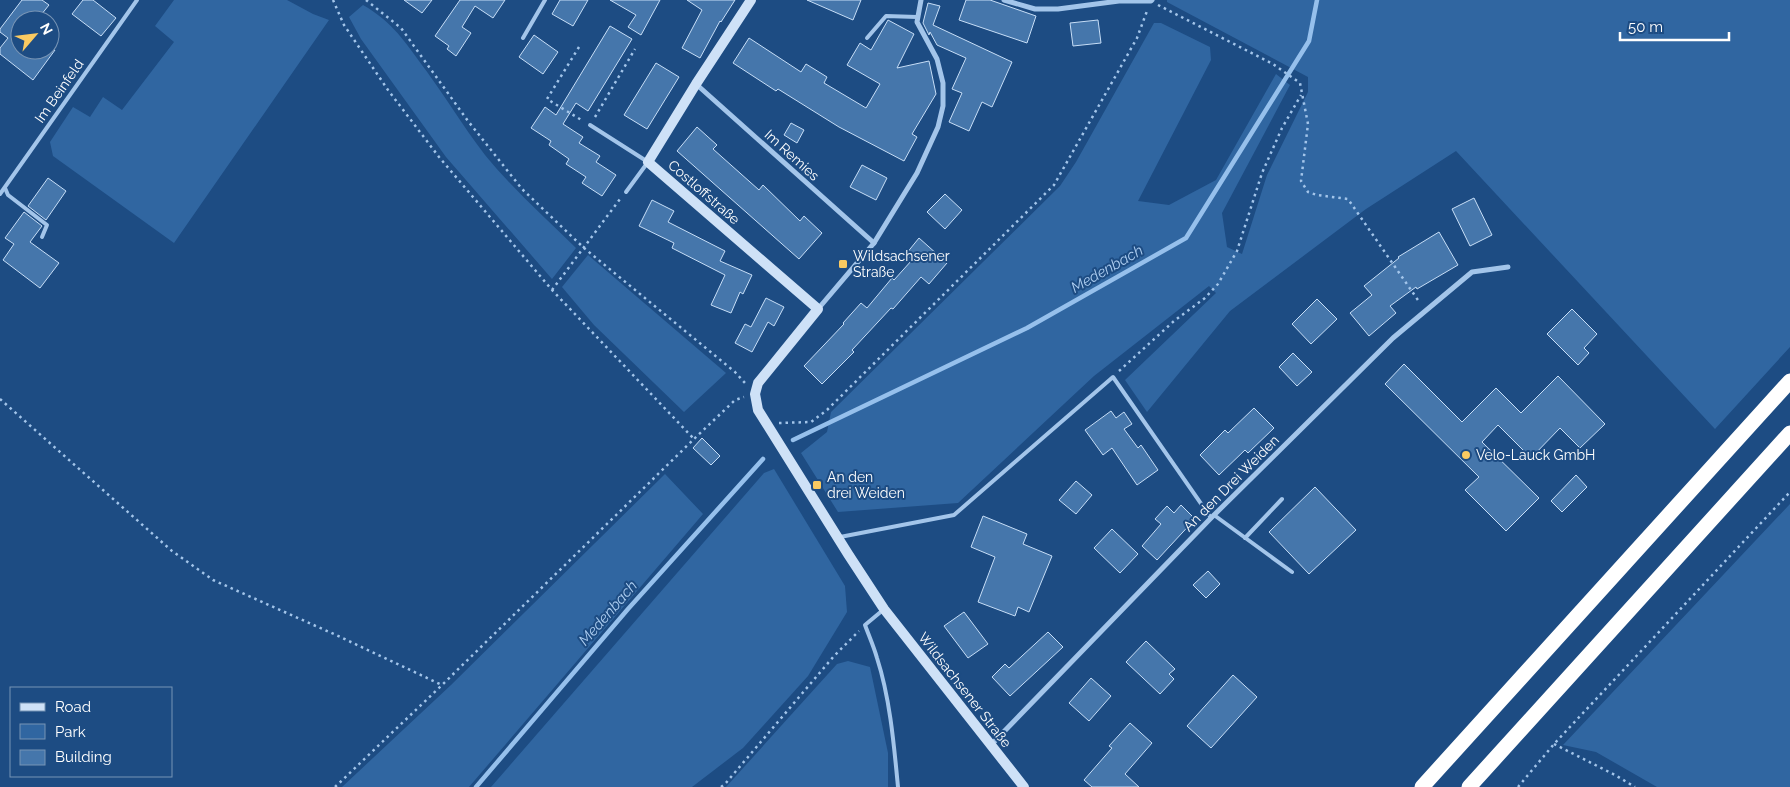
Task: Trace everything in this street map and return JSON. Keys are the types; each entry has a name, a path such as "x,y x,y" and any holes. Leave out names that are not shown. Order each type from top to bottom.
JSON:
{"highway":[{"path":"1422,787 1790,380"},
{"path":"1469,787 1790,434"}],"main road":[{"name":"Costloffstraße","path":"751,0 648,162 818,309"},
{"path":"755,394 758,384 765,374 818,309"},
{"name":"Wildsachsener Straße","path":"755,394 758,410 765,424 884,609 1024,787"}],"street":[{"path":"818,309 874,243 917,173 938,127 943,101 942,77 936,59 919,26 917,17 921,0"},
{"path":"1004,0 1035,9 1058,9 1119,1 1152,1"},
{"name":"Im Remies","path":"696,84 874,243"},
{"name":"An den Drei Weiden","path":"991,746 1212,517 1393,338 1472,272 1508,267"}],"lane":[{"name":"Im Beinfeld","path":"0,194 137,0"},
{"path":"523,38 546,0"},
{"path":"867,38 886,16 917,17"},
{"path":"590,126 648,162 626,192"},
{"path":"4,188 8,195 46,225 42,236"},
{"path":"837,538 954,515 1112,377 1212,517 1292,572"},
{"path":"1245,538 1282,499"},
{"path":"884,609 865,625 878,659 886,696 898,787"}],"path":[{"path":"333,0 344,25 439,157 552,290 694,439"},
{"path":"335,787 735,400 755,394 735,372 584,248 522,189 468,122 401,28 366,0"},
{"path":"765,424 811,422 827,410 1054,185 1137,38 1152,1 1273,64 1300,83 1308,124 1301,181 1308,192 1348,199 1426,311"},
{"path":"578,47 547,99 590,126 635,49"},
{"path":"1112,377 1174,321 1205,298 1218,284 1237,251 1262,173 1278,137 1302,94"},
{"path":"552,290 626,192"},
{"path":"0,399 172,551 213,580 442,685"},
{"path":"1518,787 1554,744 1790,492"},
{"path":"721,787 834,656 865,625"},
{"path":"1554,744 1635,787"}],"green space":[{"path":"174,0 287,0 329,20 174,243 53,156 50,142 73,107 90,117 103,97 122,110 174,42 155,26"},
{"path":"1167,0 1790,0 1790,347 1715,429 1456,151 1366,209 1230,311 1147,412 1125,380 1216,293 1209,286 1094,376 958,503 838,512 801,453 827,432 831,412 1060,186 1076,162 1154,23 1161,23 1210,47 1211,60 1138,201 1169,205 1216,180 1276,74 1290,85 1222,213 1227,247 1242,254 1267,175 1308,92 1308,77 1167,2"},
{"path":"363,5 388,23 401,37 485,155 518,191 576,248 552,279 446,157 361,39 349,17"},
{"path":"588,255 726,373 684,412 594,325 562,287"},
{"path":"774,469 845,586 847,612 808,676 743,748 692,787 491,787 764,473"},
{"path":"665,474 703,514 469,787 342,787 451,685"},
{"path":"1790,504 1790,787 1657,787 1596,752 1563,745"},
{"path":"848,661 870,667 888,753 888,787 726,787 837,664"}],"building":[{"path":"22,0 42,0 49,5 45,10 14,10"},
{"path":"83,0 93,0 116,18 101,36 72,14"},
{"path":"404,0 432,0 422,13"},
{"path":"460,0 505,0 493,18 475,6 462,27 471,33 456,56 447,49 449,46 435,36"},
{"path":"560,0 588,0 573,26 552,14"},
{"path":"610,0 660,0 641,35 628,27 636,15"},
{"path":"687,0 735,0 720,21 700,58 682,48 702,10"},
{"path":"807,0 861,0 853,20"},
{"path":"966,0 990,0 1036,16 1027,43 959,20"},
{"path":"928,3 940,6 933,25 1012,62 992,107 982,102 969,131 949,122 962,93 952,89 966,58 937,45 930,32 929,35 923,23"},
{"path":"10,16 10,60 48,60 33,80 0,54 0,48 8,38 0,32 0,29"},
{"path":"888,20 914,34 897,68 929,61 936,94 912,134 917,137 904,161 839,127 778,89 776,91 733,63 749,38 801,72 806,64 827,77 824,83 866,108 880,84 847,65 860,43 871,50"},
{"path":"1098,20 1101,43 1073,46 1070,23"},
{"path":"610,26 632,39 588,111 576,103 563,124 583,137 579,143 600,156 596,162 616,175 602,196 582,183 586,177 566,164 569,159 549,145 551,141 531,128 545,107 556,115"},
{"path":"534,35 558,52 543,74 519,57"},
{"path":"656,63 679,77 647,129 624,115"},
{"path":"791,123 804,130 797,143 784,135"},
{"path":"697,127 717,145 713,149 759,190 763,185 800,221 804,216 822,233 799,259 677,151"},
{"path":"862,165 887,178 876,200 850,187"},
{"path":"48,178 66,191 46,220 28,206"},
{"path":"945,194 962,210 945,229 927,212"},
{"path":"1474,198 1492,235 1470,246 1452,209"},
{"path":"652,200 674,211 668,222 725,251 720,261 752,275 743,294 740,292 731,313 711,305 725,275 672,248 674,243 639,226"},
{"path":"24,212 42,226 30,242 59,263 40,288 3,260 14,244 5,238"},
{"path":"1439,232 1458,265 1417,289 1416,287 1390,306 1396,313 1369,336 1350,313 1372,295 1364,286 1398,257"},
{"path":"919,238 947,263 929,284 921,277 893,309 891,308 852,350 854,352 822,384 804,366 861,303 867,308 892,278 894,280 912,260 906,254"},
{"path":"766,298 784,307 774,326 768,322 752,352 735,343 745,324 751,327"},
{"path":"1317,299 1337,319 1311,344 1292,324"},
{"path":"1572,309 1597,334 1584,348 1589,353 1578,365 1547,334"},
{"path":"1293,353 1312,372 1297,386 1279,367"},
{"path":"1404,364 1462,422 1496,388 1521,413 1558,376 1605,424 1580,448 1560,428 1531,458 1498,425 1482,442 1539,498 1506,531 1465,490 1479,477 1385,384"},
{"path":"1254,408 1274,428 1248,453 1245,450 1219,475 1200,455 1225,430 1228,433"},
{"path":"1111,411 1116,418 1124,412 1132,424 1124,429 1138,448 1141,445 1158,470 1137,485 1112,448 1103,455 1085,430"},
{"path":"702,438 720,456 711,465 693,448"},
{"path":"1576,475 1587,487 1562,512 1551,501"},
{"path":"1076,481 1092,495 1076,514 1059,500"},
{"path":"1315,487 1356,530 1309,574 1269,532"},
{"path":"1181,505 1195,519 1157,560 1142,546 1161,524 1155,519 1167,506 1174,513"},
{"path":"983,516 1027,534 1023,544 1052,556 1029,612 1018,607 1015,616 978,602 995,557 971,547"},
{"path":"1112,529 1138,554 1120,573 1094,548"},
{"path":"1208,571 1220,584 1206,598 1193,585"},
{"path":"964,612 988,644 968,658 944,626"},
{"path":"1048,632 1063,647 1010,696 992,677 1005,664 1009,668"},
{"path":"1146,641 1175,669 1169,674 1174,679 1160,694 1126,662"},
{"path":"1233,675 1257,697 1211,748 1187,726"},
{"path":"1091,678 1111,696 1089,721 1069,703"},
{"path":"1130,723 1152,743 1125,774 1139,787 1092,787 1084,780 1112,748 1109,746"}],"waterway":[{"name":"Medenbach","path":"793,440 1027,328 1186,238 1309,41 1317,0"},
{"name":"Medenbach","path":"476,787 628,609 763,459"}],"place":[{"name":"Wildsachsener Straße","path":"843,264"},
{"name":"Velo-Lauck GmbH","path":"1466,455"},
{"name":"An den drei Weiden","path":"817,485"}]}
